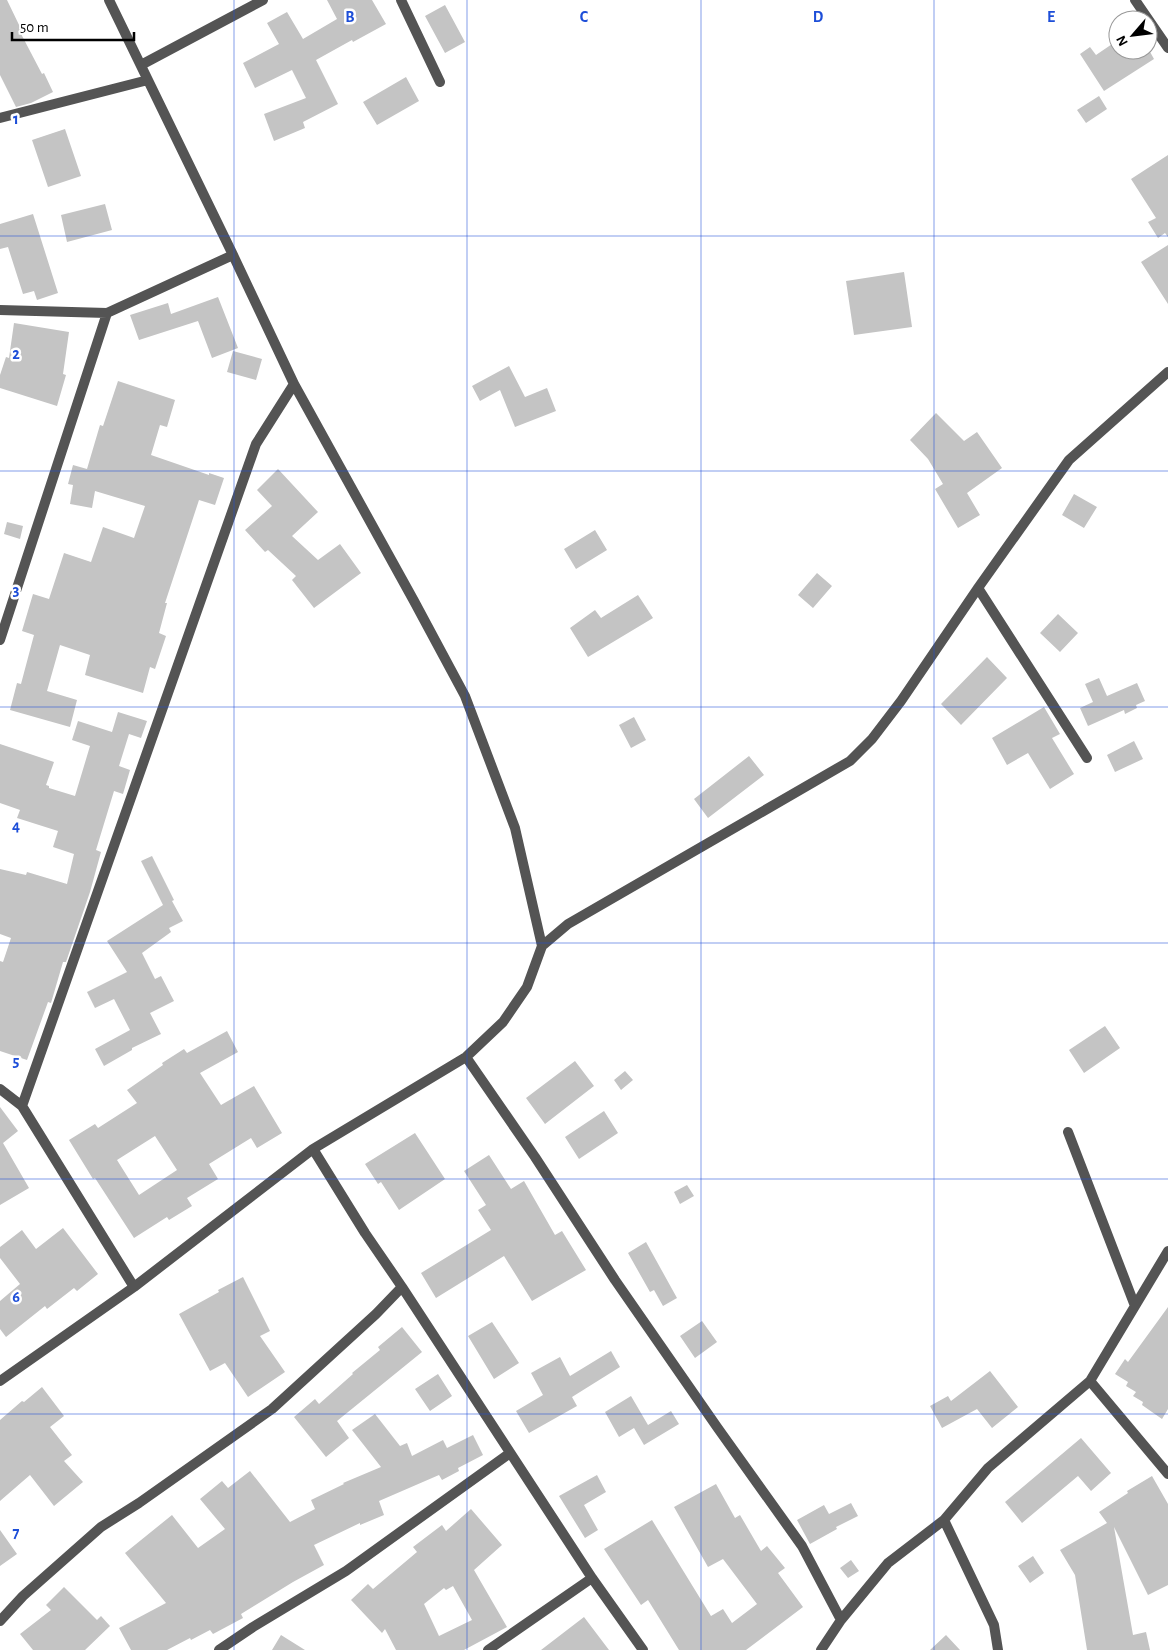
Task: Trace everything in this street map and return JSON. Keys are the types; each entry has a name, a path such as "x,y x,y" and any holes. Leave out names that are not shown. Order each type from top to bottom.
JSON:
{"street":[{"path":"109,0 234,255 294,384 465,696 515,828 542,946"},
{"path":"141,65 263,0"},
{"path":"401,0 440,82"},
{"path":"1135,0 1168,48"},
{"path":"0,118 148,80"},
{"path":"0,310 106,313 234,255"},
{"path":"0,640 106,313"},
{"path":"0,1380 134,1287 313,1149 466,1057 503,1022 527,987 542,946 568,924 850,761 872,740 901,701 1069,460 1168,372"},
{"path":"22,1106 256,444 294,384"},
{"path":"978,588 1088,758"},
{"path":"466,1057 535,1157 615,1280 802,1546 841,1620"},
{"path":"0,1089 22,1106 134,1287"},
{"path":"1068,1132 1135,1306"},
{"path":"313,1149 365,1233 592,1578 643,1650"},
{"path":"821,1650 841,1620 888,1563 944,1520 988,1468 1090,1382 1168,1251"},
{"path":"0,1621 23,1596 101,1527 139,1503 272,1409 376,1314 402,1287"},
{"path":"1090,1382 1168,1474"},
{"path":"219,1650 253,1627 346,1571 510,1452"},
{"path":"944,1520 994,1625 998,1650"},
{"path":"488,1650 592,1578"}],"building":[{"path":"0,0 7,0 21,29 19,30 53,92 31,103 16,107 0,75"},
{"path":"327,0 372,0 386,24 316,60 338,104 303,122 305,128 274,141 264,114 306,98 292,70 255,88 243,63 279,44 267,23 287,12 303,39 337,19"},
{"path":"445,5 465,42 445,53 425,16"},
{"path":"1090,47 1096,55 1108,47 1108,60 1152,60 1104,91 1080,54"},
{"path":"406,77 419,101 377,125 363,102"},
{"path":"1099,96 1107,109 1086,123 1077,110"},
{"path":"65,129 81,176 48,187 32,140"},
{"path":"1168,155 1168,237 1165,233 1158,238 1148,222 1156,218 1131,179"},
{"path":"105,204 112,230 67,242 61,215"},
{"path":"33,214 58,293 37,300 34,291 23,294 8,247 0,249 0,224"},
{"path":"1168,245 1168,304 1141,262"},
{"path":"904,272 912,327 854,335 846,281"},
{"path":"218,297 238,348 212,358 198,321 139,340 130,315 168,303 171,314"},
{"path":"14,323 69,332 63,374 66,375 57,406 0,388 0,375 6,357 9,358"},
{"path":"233,351 262,359 256,380 227,372"},
{"path":"509,366 525,397 547,388 556,411 515,427 500,390 480,401 472,386"},
{"path":"118,381 175,400 167,427 160,425 151,455 209,475 209,473 224,478 215,505 199,500 165,603 167,603 159,633 166,636 155,669 150,667 143,693 85,675 90,655 60,645 47,691 77,700 70,727 10,710 17,683 21,684 34,635 22,631 33,594 49,599 64,553 91,562 103,527 134,538 145,506 95,491 92,508 70,504 73,485 68,484 73,465 87,469 100,425 103,426"},
{"path":"936,413 964,441 977,432 1002,468 967,493 980,515 958,528 935,489 943,484 928,459 910,440"},
{"path":"278,469 318,512 292,536 318,560 340,544 361,573 314,608 292,580 296,576 268,550 265,552 245,530 272,506 257,490"},
{"path":"1074,494 1097,507 1084,528 1062,515"},
{"path":"7,522 23,526 20,539 4,534"},
{"path":"595,530 607,550 576,569 564,549"},
{"path":"817,573 832,586 813,608 798,595"},
{"path":"638,595 653,618 588,657 570,628 595,610 601,618"},
{"path":"1058,614 1078,633 1060,652 1040,633"},
{"path":"987,657 1007,678 961,725 941,704"},
{"path":"1099,678 1107,696 1137,683 1145,701 1136,705 1137,708 1125,714 1124,710 1088,726 1080,708 1093,702 1085,684"},
{"path":"1044,707 1060,734 1052,738 1074,774 1050,789 1028,753 1007,765 992,738"},
{"path":"118,712 147,721 141,738 129,734 119,766 130,770 123,794 114,791 96,850 101,852 90,892 66,962 63,962 51,1003 48,1002 27,1060 0,1051 0,961 3,962 11,938 0,934 0,869 26,875 27,872 67,884 74,854 53,847 58,831 17,818 20,810 0,803 0,744 54,762 46,785 49,788 75,796 90,746 72,740 78,721 112,732"},
{"path":"634,717 646,740 631,748 619,725"},
{"path":"1134,741 1143,759 1115,772 1107,755"},
{"path":"749,756 764,775 708,818 694,799"},
{"path":"152,856 183,921 169,928 171,932 142,953 155,979 161,976 174,1001 150,1013 161,1034 132,1048 132,1050 104,1066 95,1049 130,1030 114,999 95,1008 87,992 127,972 107,941 163,905 141,861"},
{"path":"1105,1026 1120,1048 1084,1073 1069,1050"},
{"path":"227,1031 238,1052 200,1073 221,1105 254,1086 282,1133 257,1148 251,1138 209,1164 218,1179 187,1198 192,1206 169,1220 167,1217 134,1238 95,1178 93,1179 69,1140 95,1124 98,1128 137,1103 127,1090 184,1049 187,1053","holes":["155,1136 177,1170 139,1195 117,1160"]},
{"path":"575,1061 594,1086 545,1124 526,1098"},
{"path":"625,1071 633,1080 621,1090 614,1080"},
{"path":"0,1107 18,1131 3,1143 29,1188 0,1205"},
{"path":"604,1111 618,1133 579,1159 565,1137"},
{"path":"415,1133 445,1179 399,1210 381,1182 378,1184 365,1164"},
{"path":"489,1155 511,1189 524,1181 555,1235 562,1231 586,1270 532,1301 504,1256 436,1298 421,1273 491,1230 478,1210 486,1205 464,1171"},
{"path":"687,1185 694,1196 680,1204 674,1192"},
{"path":"63,1228 98,1274 77,1291 74,1288 47,1309 45,1306 6,1337 0,1329 0,1301 20,1284 0,1258 0,1247 22,1230 36,1249"},
{"path":"646,1242 677,1298 663,1306 654,1290 650,1292 628,1253"},
{"path":"243,1277 270,1331 260,1336 285,1372 248,1397 225,1363 210,1371 179,1314"},
{"path":"1168,1307 1168,1409 1162,1419 1142,1405 1143,1402 1133,1396 1136,1392 1126,1386 1128,1382 1115,1374 1125,1359 1128,1362"},
{"path":"702,1321 717,1342 695,1358 680,1336"},
{"path":"492,1322 519,1363 494,1379 468,1336"},
{"path":"402,1327 422,1352 337,1421 349,1438 326,1457 294,1417 315,1399 319,1404 380,1350 378,1347"},
{"path":"611,1351 620,1367 572,1397 577,1406 529,1433 516,1411 543,1395 531,1373 560,1357 570,1376"},
{"path":"990,1371 1018,1407 992,1428 977,1409 942,1428 930,1406 948,1396 951,1401"},
{"path":"438,1374 452,1396 430,1411 415,1389"},
{"path":"42,1387 64,1416 50,1427 72,1455 64,1461 83,1482 54,1506 30,1475 0,1501 0,1420"},
{"path":"631,1396 648,1425 671,1411 679,1424 644,1445 634,1428 619,1437 605,1412"},
{"path":"375,1414 400,1446 407,1443 412,1456 443,1440 447,1448 473,1435 483,1455 458,1468 459,1471 442,1480 439,1475 379,1501 384,1515 360,1525 360,1523 314,1545 324,1565 241,1614 243,1618 213,1634 210,1630 167,1650 131,1650 119,1628 166,1603 125,1553 172,1515 198,1548 225,1529 200,1499 222,1481 228,1488 250,1471 290,1522 315,1509 311,1500 343,1483 381,1467 352,1430"},
{"path":"1081,1438 1111,1473 1091,1491 1078,1476 1022,1523 1005,1502"},
{"path":"597,1475 606,1492 584,1505 598,1530 585,1538 559,1496"},
{"path":"1152,1476 1168,1504 1168,1585 1148,1595 1114,1527 1133,1635 1146,1632 1150,1650 1087,1650 1075,1575 1060,1550 1107,1523 1099,1512 1128,1493 1127,1491"},
{"path":"716,1484 735,1518 740,1515 761,1551 767,1546 785,1568 778,1573 803,1607 746,1650 679,1650 648,1600 641,1605 604,1549 652,1520 711,1616 723,1609 732,1623 757,1604 723,1559 708,1567 674,1507"},
{"path":"851,1503 858,1516 836,1527 837,1529 810,1544 797,1520 824,1505 829,1514"},
{"path":"471,1509 502,1545 474,1570 507,1627 464,1650 396,1650 385,1629 382,1633 351,1600 368,1584 373,1589 417,1552 413,1547 442,1525 446,1531","holes":["453,1586 472,1620 439,1636 424,1604 444,1588 446,1590"]},
{"path":"0,1530 17,1554 0,1566"},
{"path":"1033,1556 1044,1573 1030,1583 1018,1566"},
{"path":"851,1560 859,1571 848,1578 840,1568"},
{"path":"64,1587 97,1620 101,1616 110,1626 85,1650 33,1650 20,1634 51,1610 46,1605"},
{"path":"584,1617 609,1650 541,1650"},
{"path":"281,1635 305,1650 272,1650"},
{"path":"946,1635 960,1650 930,1650"}]}
